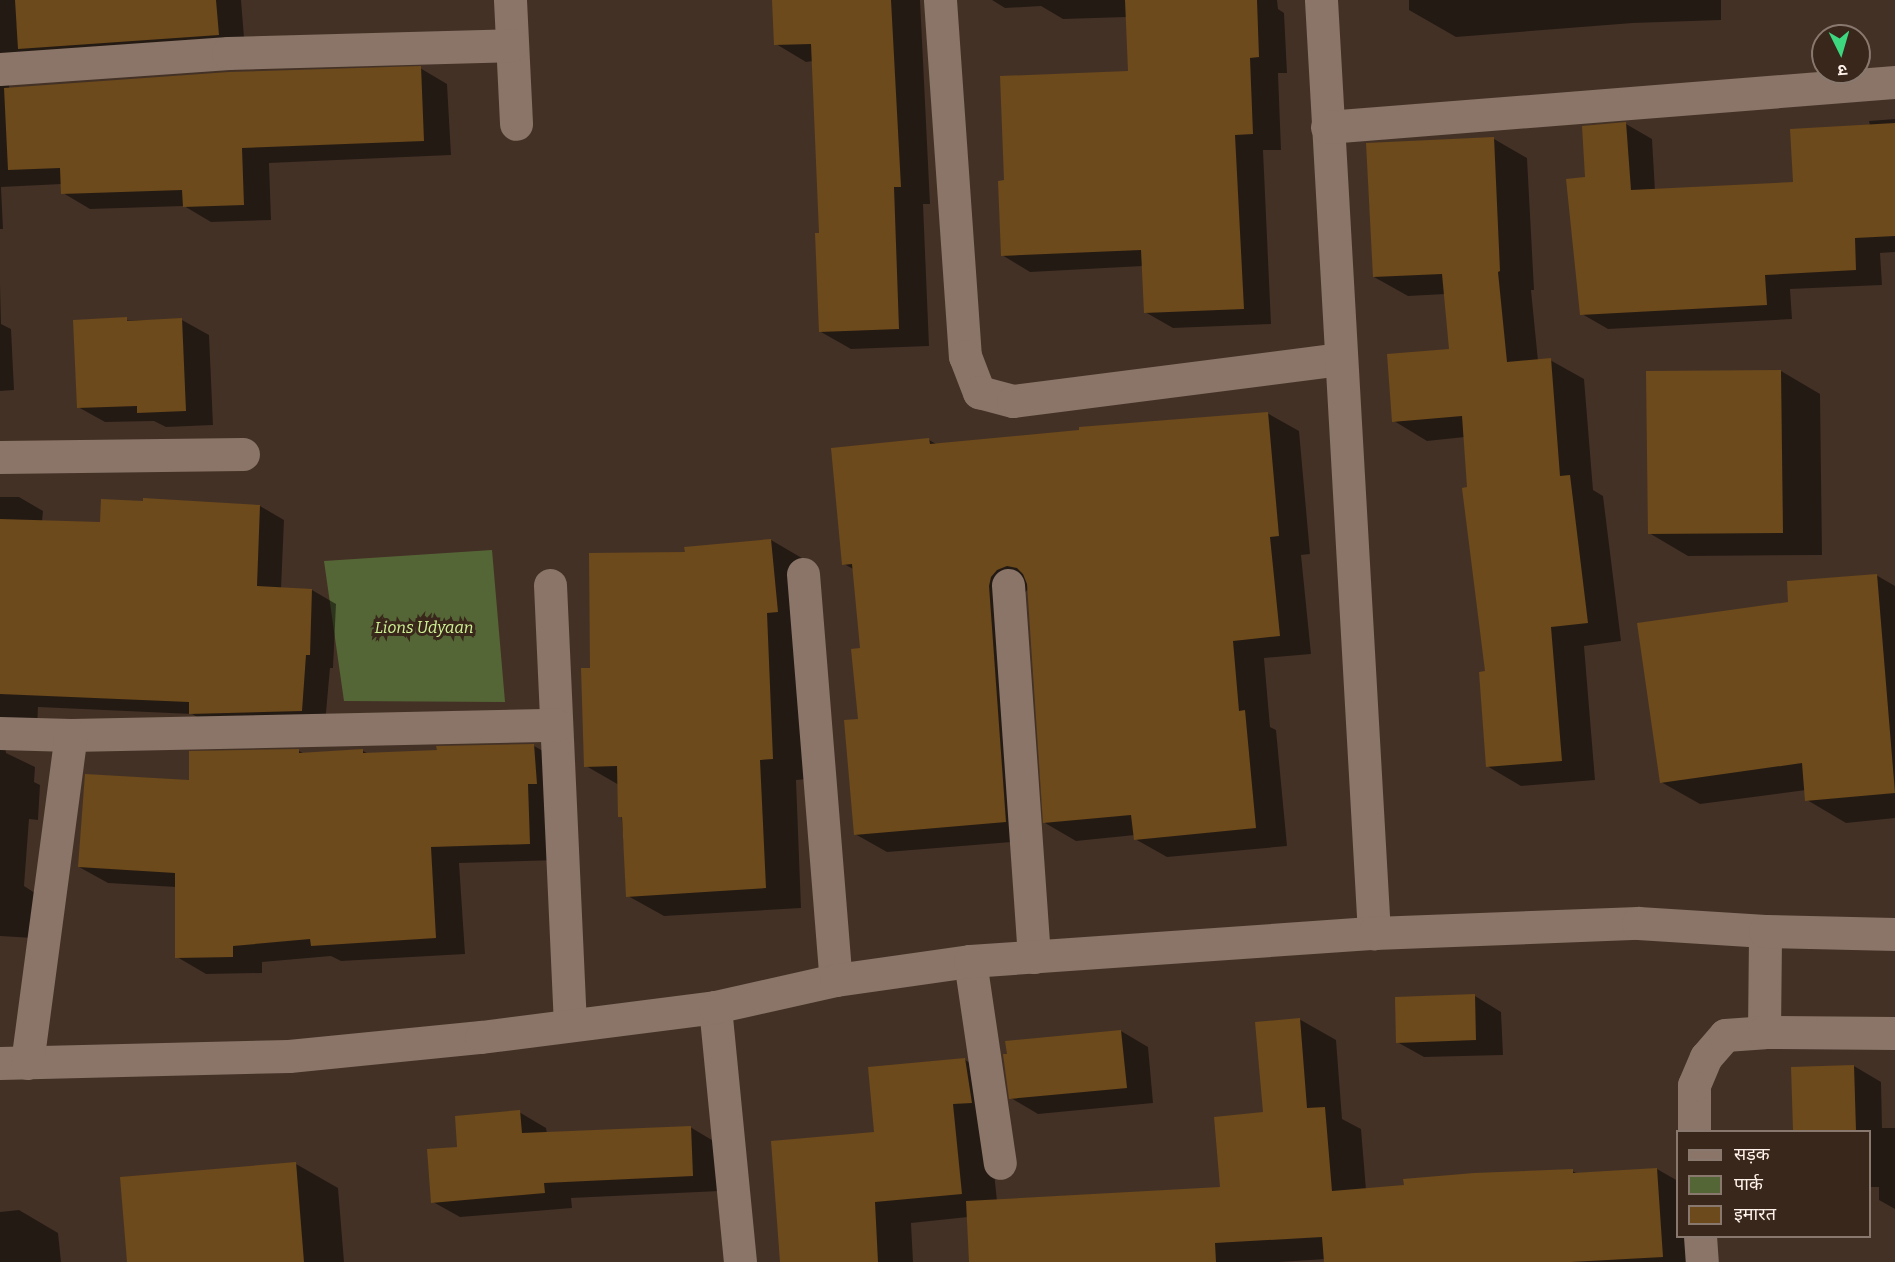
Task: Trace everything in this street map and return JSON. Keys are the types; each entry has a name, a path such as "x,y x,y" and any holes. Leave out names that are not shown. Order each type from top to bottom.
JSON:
{"street":[{"path":"510,0 516,124"},
{"path":"940,0 965,356 979,392 1013,401 1340,359"},
{"path":"1321,0 1374,933"},
{"path":"0,69 228,53 512,45"},
{"path":"1327,127 1895,82"},
{"path":"0,457 243,454"},
{"path":"804,574 836,980"},
{"path":"550,585 570,1025"},
{"path":"1008,585 1034,957"},
{"path":"0,733 71,735 556,725"},
{"path":"71,735 13,1063 289,1056 715,1007 836,980 970,961 1374,933 1638,923 1766,931 1895,934"},
{"path":"1764,1032 1766,931"},
{"path":"970,961 1000,1163"},
{"path":"715,1007 741,1262"},
{"path":"1694,1130 1694,1085 1706,1057 1725,1035 1764,1032 1895,1032"},
{"path":"1700,1238 1702,1262"}],"green space":[{"name":"Lions Udyaan","path":"492,550 505,702 344,701 324,561"}],"building":[{"path":"15,0 216,0 219,35 18,49"},
{"path":"772,0 891,0 901,187 894,187 899,329 819,332 815,233 819,233 811,44 774,45"},
{"path":"1125,0 1257,0 1259,57 1250,58 1253,134 1235,135 1244,309 1144,313 1141,250 1001,256 998,181 1004,180 1000,76 1128,71"},
{"path":"421,66 424,141 242,148 244,205 183,207 182,190 61,194 60,168 8,170 4,88 229,72"},
{"path":"1626,122 1631,190 1793,182 1790,129 1895,123 1895,236 1855,238 1856,270 1765,275 1767,305 1580,315 1566,179 1585,177 1582,126"},
{"path":"1494,137 1500,271 1498,272 1507,362 1551,358 1560,476 1570,475 1588,623 1551,627 1562,761 1486,767 1479,672 1485,671 1462,488 1467,487 1462,416 1392,422 1387,354 1449,349 1442,274 1373,277 1366,143"},
{"path":"127,317 127,321 182,318 186,411 137,413 137,406 77,408 73,320"},
{"path":"1781,370 1783,533 1648,534 1646,371"},
{"path":"1268,412 1279,536 1270,537 1280,636 1233,641 1239,711 1245,710 1256,828 1134,840 1131,815 1043,823 1027,584 1023,574 1017,568 1007,566 997,570 991,577 989,586 1006,822 854,835 844,720 858,719 851,649 860,648 852,564 842,565 831,448 929,438 930,444 1079,430 1079,427"},
{"path":"143,498 260,505 257,586 312,589 310,655 306,655 302,711 189,714 189,702 0,694 0,519 100,522 101,499 143,501"},
{"path":"771,539 778,612 767,613 773,759 760,760 766,888 626,897 622,817 618,817 617,766 584,767 581,668 590,668 589,553 685,552 684,547"},
{"path":"1877,574 1895,793 1805,801 1802,763 1660,783 1637,623 1788,602 1787,581"},
{"path":"534,744 537,784 528,784 530,844 431,847 436,938 311,946 310,939 233,946 233,957 175,958 175,873 78,867 85,774 189,780 189,751 299,749 299,753 363,749 363,753 437,750 436,746"},
{"path":"1475,994 1476,1040 1396,1043 1395,997"},
{"path":"1300,1018 1307,1108 1325,1107 1332,1191 1404,1185 1403,1179 1474,1173 1573,1169 1573,1173 1657,1168 1663,1257 1571,1262 1324,1262 1322,1237 1215,1243 1216,1262 969,1262 966,1201 1220,1187 1214,1117 1263,1112 1255,1022"},
{"path":"1121,1030 1127,1088 1009,1099 1003,1054 1007,1054 1005,1041"},
{"path":"965,1058 972,1103 953,1104 962,1194 875,1202 878,1262 780,1262 771,1141 874,1132 868,1067"},
{"path":"1854,1065 1856,1130 1793,1130 1791,1067"},
{"path":"520,1110 522,1133 691,1126 693,1176 544,1183 545,1193 431,1203 427,1149 457,1147 455,1116"},
{"path":"296,1162 304,1262 127,1262 120,1177"}]}
